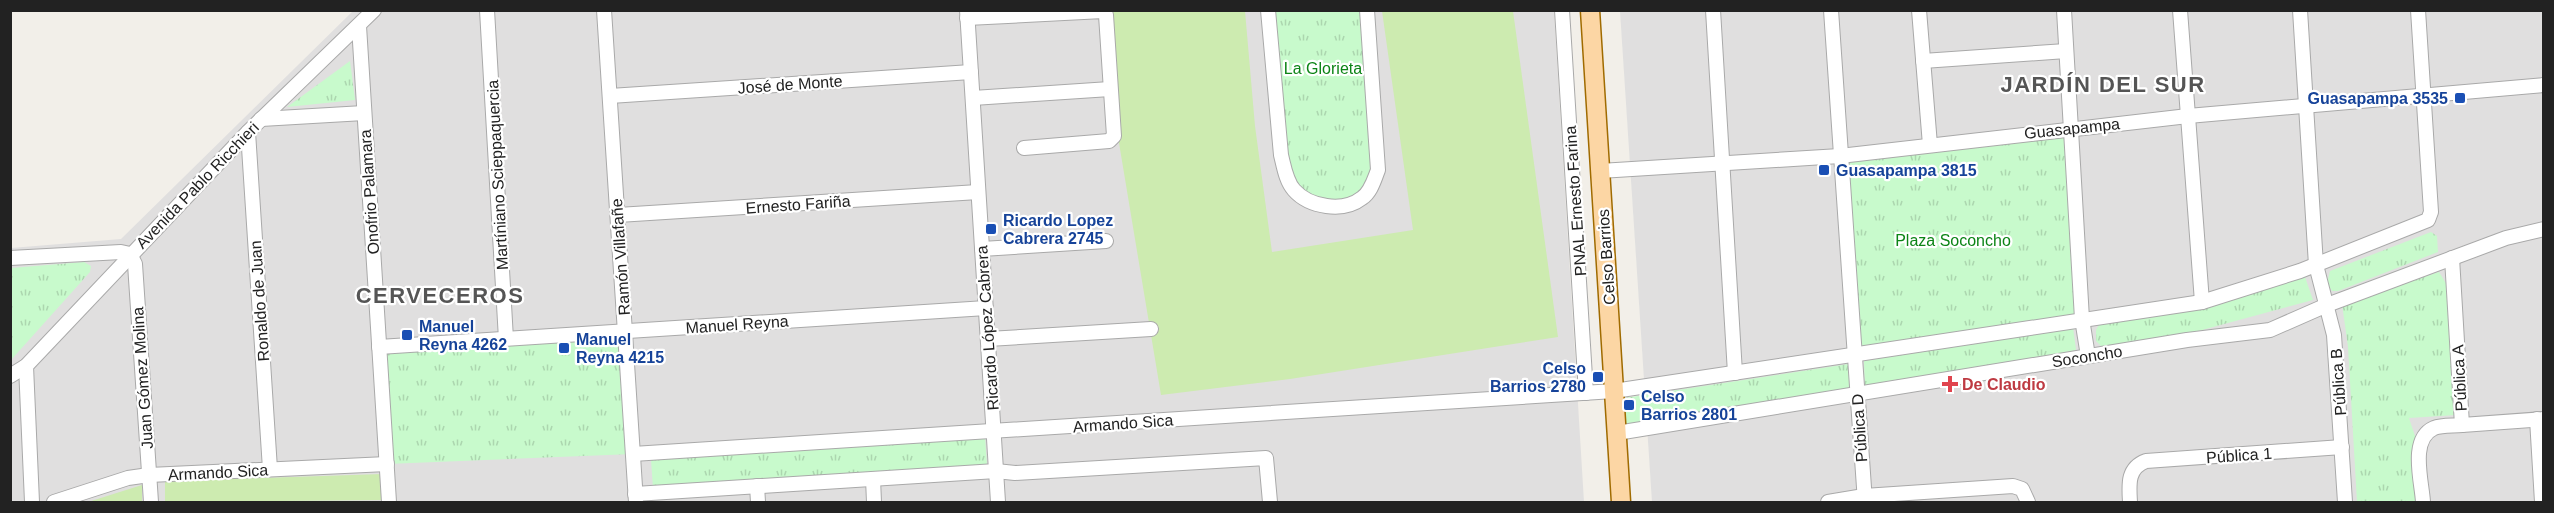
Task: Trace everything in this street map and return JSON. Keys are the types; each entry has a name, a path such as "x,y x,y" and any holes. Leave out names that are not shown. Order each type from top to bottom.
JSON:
{"main road":[{"name":"Celso Barrios","path":"1590,10 1621,502"}],"street":[{"name":"Avenida Pablo Ricchieri","path":"26,366 248,132 374,10"},
{"name":"Martíniano Scieppaquercia","path":"488,10 506,339"},
{"name":"Ramón Villafañe","path":"604,10 636,498"},
{"path":"1268,10 1281,155 1286,175 1294,190 1309,202 1333,206 1353,203 1362,198 1372,185 1378,170 1367,10"},
{"name":"PNAL Ernesto Farina","path":"1562,10 1586,393"},
{"path":"1713,10 1735,373"},
{"name":"Pública D","path":"1831,10 1864,499"},
{"path":"1920,10 1930,145"},
{"path":"2064,10 2082,319 2088,356"},
{"path":"2180,10 2202,302"},
{"name":"Pública B","path":"2300,10 2316,265 2336,349 2345,502"},
{"path":"1614,391 2202,302 2316,265 2421,224 2428,220 2431,212 2418,10"},
{"path":"967,14 1103,11 1114,136 1109,141 1024,147"},
{"name":"Ricardo López Cabrera","path":"967,14 999,502"},
{"name":"Onofrio Palamara","path":"359,26 389,502"},
{"path":"1923,61 2066,51"},
{"name":"José de Monte","path":"610,96 971,72"},
{"name":"Guasapampa","path":"1600,171 1840,156 2188,116 2544,85"},
{"path":"973,98 1110,90"},
{"path":"261,120 364,113"},
{"name":"Ronaldo de Juan","path":"248,132 270,469"},
{"name":"Ernesto Fariña","path":"618,215 978,192"},
{"name":"Soconcho","path":"1617,434 2187,340 2270,330 2327,305 2506,237 2544,229"},
{"path":"982,249 1106,241"},
{"path":"10,258 121,252 130,254"},
{"name":"Juan Gómez Molina","path":"130,254 135,264 151,502"},
{"name":"Pública A","path":"2423,502 2419,448 2423,437 2436,427 2462,425 2452,258"},
{"name":"Manuel Reyna","path":"379,347 986,308"},
{"path":"988,339 1151,329"},
{"path":"10,376 26,366 32,502"},
{"name":"Armando Sica","path":"633,454 1614,391"},
{"path":"2462,425 2540,419 2542,502"},
{"name":"Pública 1","path":"2130,502 2131,472 2137,465 2146,461 2342,447"},
{"path":"636,498 757,486 996,471 1015,473 1266,458 1269,502"},
{"name":"Armando Sica","path":"54,502 128,478 149,475 387,464"},
{"path":"873,479 874,502"},
{"path":"757,486 758,502"},
{"path":"1828,502 2013,486 2022,489 2028,502"}],"shaded area":[{"path":"353,11 1554,11 1584,502 11,502 11,248 121,239"},
{"path":"1620,11 2543,11 2543,502 1652,502"}],"green space":[{"path":"1111,11 1245,11 1255,126 1272,252 1413,230 1382,11 1513,11 1558,337 1290,379 1161,395 1119,143"},
{"name":"La Glorieta","path":"1268,11 1367,11 1379,155 1362,198 1323,206 1286,175"},
{"path":"350,61 355,100 287,107"},
{"name":"Plaza Soconcho","path":"2070,128 2082,319 1854,354 1840,156"},
{"path":"2431,232 2437,236 2438,252 2338,291 2332,291 2327,283 2330,271"},
{"path":"84,262 91,266 90,272 11,360 11,268"},
{"path":"2439,272 2447,285 2456,415 2409,418 2419,448 2423,502 2357,502 2348,347 2342,304"},
{"path":"2298,277 2305,277 2313,300 2191,333 2102,347 2096,341 2096,330 2100,323 2208,308"},
{"path":"2073,327 2076,350 1865,391 1864,361"},
{"path":"625,332 633,454 387,464 379,347"},
{"path":"1855,363 1858,391 1620,432 1618,399"},
{"path":"985,437 987,465 653,488 651,460"},
{"path":"383,474 385,500 165,502 165,481"},
{"path":"142,485 142,502 88,502"}],"place":[{"name":"Guasapampa 3535","path":"2460,98"},
{"name":"Guasapampa 3815","path":"1824,170"},
{"name":"Ricardo Lopez Cabrera 2745","path":"991,229"},
{"name":"Manuel Reyna 4262","path":"407,335"},
{"name":"Manuel Reyna 4215","path":"564,348"},
{"name":"Celso Barrios 2780","path":"1598,377"},
{"name":"De Claudio","path":"1950,384"},
{"name":"Celso Barrios 2801","path":"1629,405"}],"district":[{"name":"JARDÍN DEL SUR","path":"2103,84"},
{"name":"CERVECEROS","path":"440,295"}]}
